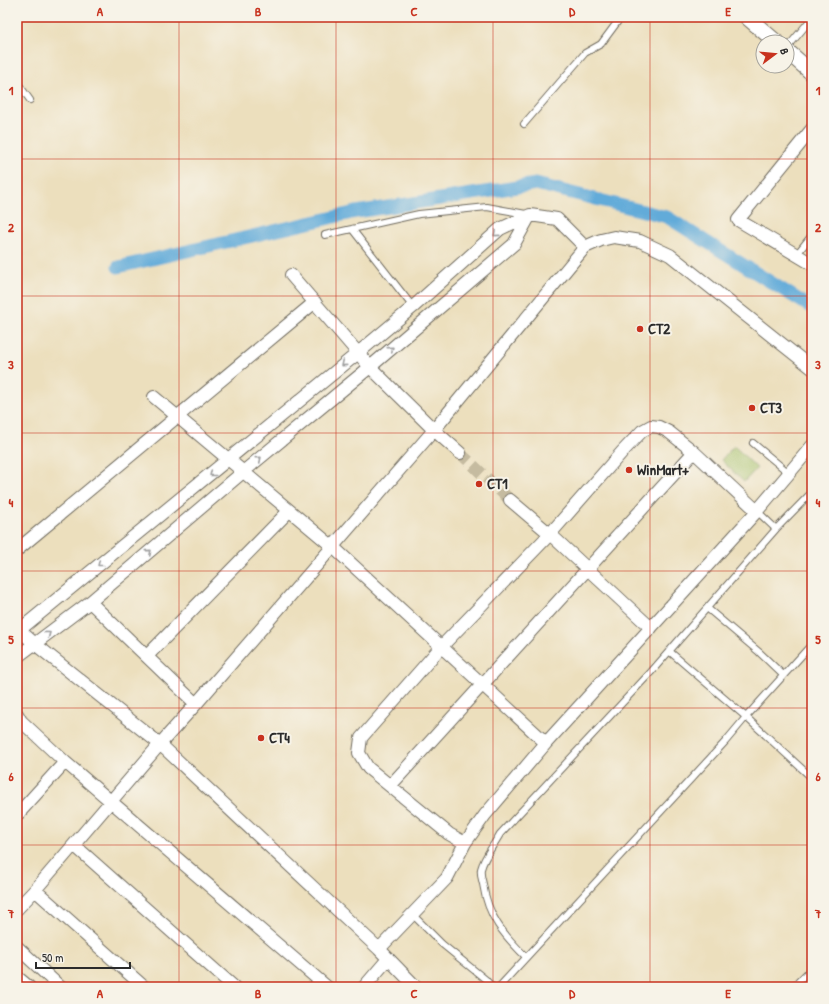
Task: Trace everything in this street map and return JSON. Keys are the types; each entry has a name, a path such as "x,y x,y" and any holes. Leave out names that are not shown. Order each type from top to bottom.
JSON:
{"street":[{"path":"747,17 767,34"},
{"path":"795,59 812,73"},
{"path":"812,129 738,220 812,264"},
{"path":"17,657 90,602 514,244 530,215"},
{"path":"416,987 379,949 160,744 18,630 229,460 413,306 500,229 530,215 557,219 585,247"},
{"path":"17,909 434,430 585,247 601,240 614,237 640,241 670,255 812,368"},
{"path":"291,275 370,367 434,430 460,453"},
{"path":"17,550 315,302"},
{"path":"154,397 332,547 546,743"},
{"path":"465,843 449,834 368,768 359,753 361,738 441,646 550,534 642,431 651,426 659,427 670,432 694,452 757,511"},
{"path":"379,949 447,878 465,843 485,815 546,743 757,511 812,446"},
{"path":"390,786 694,452"},
{"path":"510,500 550,534 651,628"},
{"path":"147,656 290,511"},
{"path":"90,602 196,704"},
{"path":"18,720 327,987"},
{"path":"17,815 65,762"},
{"path":"74,845 234,987"},
{"path":"35,890 144,987"},
{"path":"17,947 60,987"},
{"path":"364,987 388,959"},
{"path":"17,977 29,987"}],"lane":[{"path":"524,124 585,53 601,44 621,17"},
{"path":"795,38 812,18"},
{"path":"17,82 30,100"},
{"path":"325,235 419,214 487,207 530,215"},
{"path":"352,229 413,306"},
{"path":"797,254 812,235"},
{"path":"753,443 789,473"},
{"path":"526,956 496,924 485,898 481,870 485,859 500,834 669,651 776,529 812,492"},
{"path":"757,511 776,529"},
{"path":"707,608 759,652 783,675"},
{"path":"499,987 725,742 812,644"},
{"path":"669,651 746,717 812,778"},
{"path":"413,915 442,944 485,979 492,987"},
{"path":"794,987 812,968"}],"green space":[{"path":"734,446 757,468 744,482 721,460"}],"waterway":[{"path":"118,267 356,212 536,184 667,217 812,308"}],"tunnel":[{"path":"460,453 510,500"}],"place":[{"name":"CT2","path":"640,329"},
{"name":"CT3","path":"752,408"},
{"name":"WinMart+","path":"629,470"},
{"name":"CT1","path":"479,484"},
{"name":"CT4","path":"261,738"}]}
